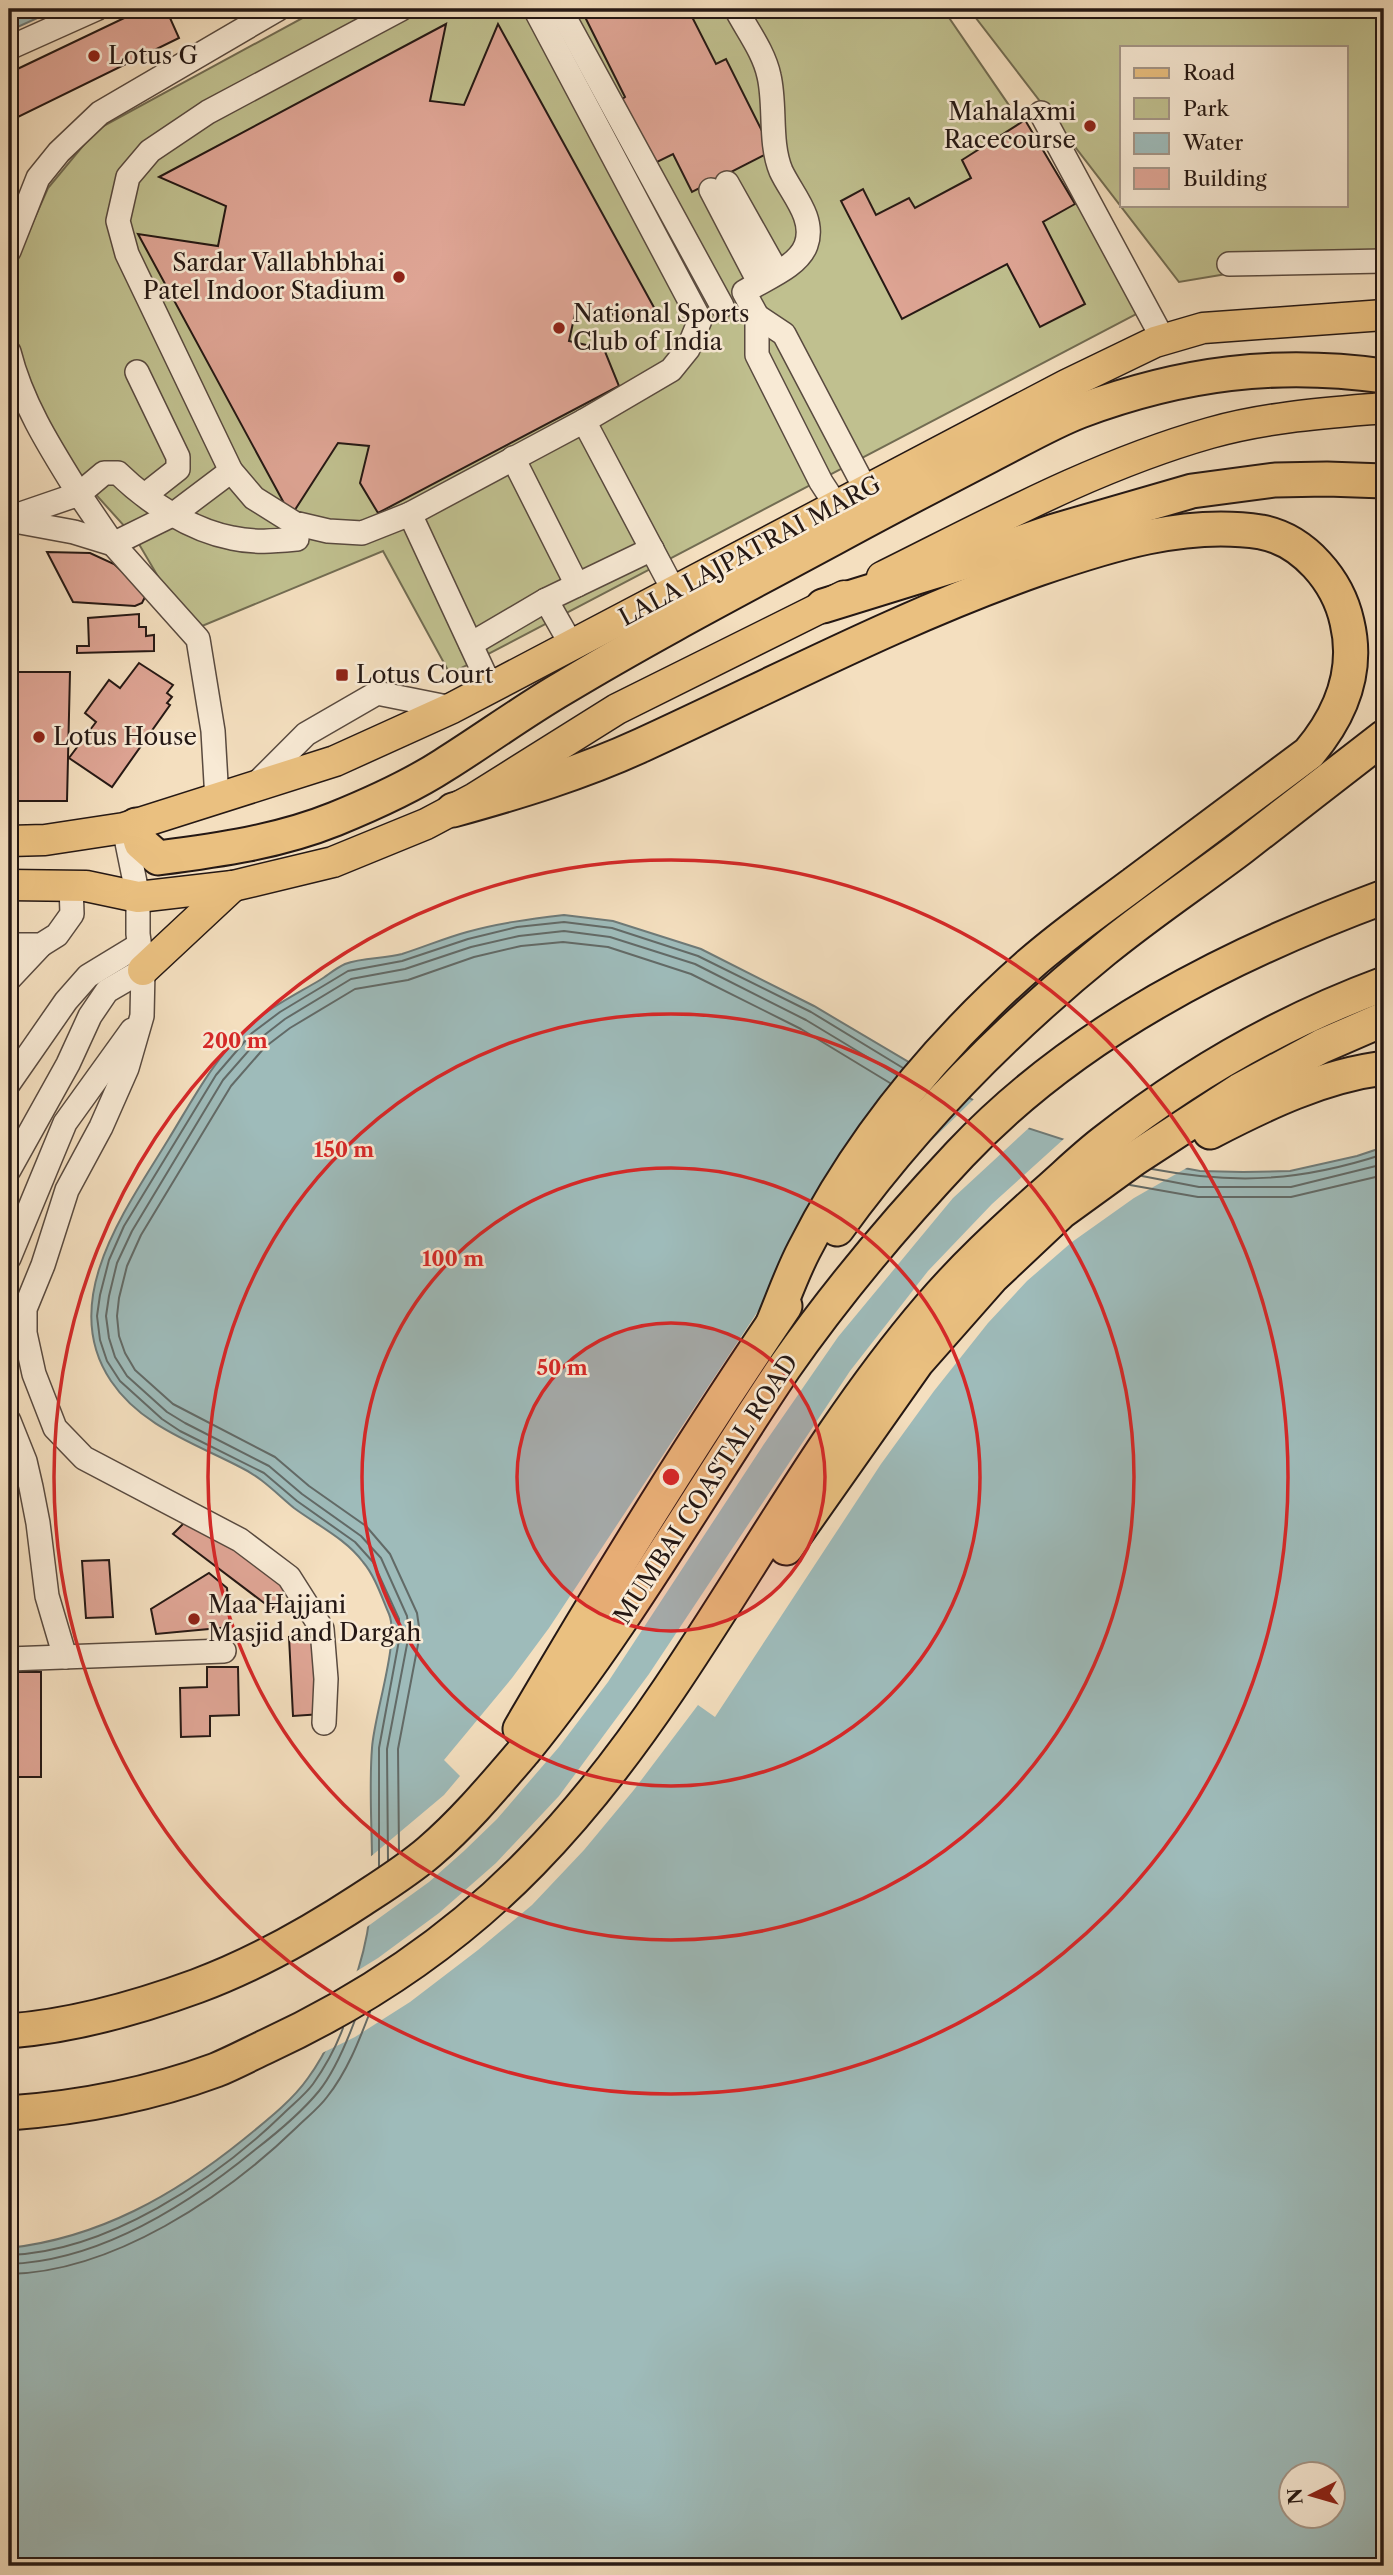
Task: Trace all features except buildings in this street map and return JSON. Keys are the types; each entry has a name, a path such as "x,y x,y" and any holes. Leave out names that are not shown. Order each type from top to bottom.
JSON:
{"highway":[{"path":"130,827 141,843 158,858 281,838 334,819 398,791 442,767 560,690 637,645 879,513 1076,413 1133,393 1198,377 1266,369 1336,369 1384,376"},
{"path":"823,607 1054,531 1192,491 1275,480 1327,478 1384,481"},
{"path":"453,810 532,788 580,771 932,609 1122,542 1203,530 1264,533 1285,540 1306,554 1323,571 1336,591 1347,620 1352,650 1350,677 1340,706 1326,732 1309,753 1053,945 993,998 949,1043 908,1089 854,1163 803,1251 773,1323"},
{"path":"482,1798 601,1591 705,1426 877,1173 985,1056 1105,949 1384,737"},
{"name":"MUMBAI COASTAL ROAD","path":"9,2031 94,2018 130,2008 211,1981 270,1956 334,1918 429,1852 482,1798 559,1707 603,1646 785,1367 823,1314 887,1233 964,1149 1045,1078 1094,1041 1177,990 1260,946 1384,897"},
{"path":"9,2113 135,2094 218,2069 309,2026 378,1986 465,1922 531,1862 601,1783 667,1692 849,1410 930,1306 1008,1227 1103,1143 1179,1089 1269,1035 1384,984"},
{"path":"667,1692 731,1621 779,1558 917,1362 992,1277 1064,1210 1134,1159 1240,1090 1322,1046 1384,1019"},
{"path":"1064,1210 1263,1105 1307,1086 1353,1073 1384,1068"}],"main road":[{"name":"LALA LAJPATRAI MARG","path":"9,841 45,840 130,827 335,761 452,708 481,665 566,636 669,582 836,505 1066,385 1163,339 1203,328 1384,315"},
{"path":"9,884 86,886 138,897 233,886 333,862 396,838 453,810 617,709 1070,483 1146,453 1211,432 1257,422 1384,408"},
{"path":"141,958 233,886"}],"street":[{"path":"9,48 96,9"},
{"path":"9,251 38,178 78,133 100,113 278,9"},
{"path":"401,9 208,112 150,150 128,177 118,221 127,254 231,471 254,498 275,513 294,523 328,531 362,533 410,514 584,421 671,370 688,349 700,320 801,257 808,241 807,225 777,156 769,75 736,9"},
{"path":"535,9 700,320"},
{"path":"560,9 722,306"},
{"path":"1041,113 1163,339"},
{"path":"719,186 760,282 757,355 821,482 836,505"},
{"path":"1229,264 1384,261"},
{"path":"757,316 784,334 866,490"},
{"path":"9,352 13,368 37,423 79,494 113,544 198,639 213,731 217,800"},
{"path":"137,372 178,457 178,469 145,495"},
{"path":"584,421 669,582"},
{"path":"513,458 577,585"},
{"path":"9,519 74,532 113,544 174,514 231,471"},
{"path":"9,519 79,494 104,473 111,472 118,473 145,495 197,527 231,538 263,542 298,539"},
{"path":"410,514 481,665 546,600 652,549"},
{"path":"546,600 566,636"},
{"path":"252,789 306,734 377,694 452,708"},
{"path":"130,827 138,897 142,1016 127,1068 101,1127 67,1190 43,1265 25,1309 25,1333 34,1374 55,1428 84,1458 240,1540 289,1577 322,1629 326,1679 324,1723"},
{"path":"9,979 41,945 57,935 72,914 71,885"},
{"path":"9,946 41,945"},
{"path":"9,1083 66,1001 88,976 141,958"},
{"path":"9,1170 68,1064 90,1016 107,991 141,958"},
{"path":"9,1258 65,1123 142,1016"},
{"path":"9,1421 31,1487 47,1596 65,1657"},
{"path":"9,1659 224,1651"}],"green space":[{"name":"National Sports Club of India","path":"319,9 943,9 1148,308 450,674 383,551 190,631 136,539 53,447 9,349 9,276 48,188 96,130"},
{"name":"Mahalaxmi Racecourse","path":"969,9 1384,9 1384,264 1304,261 1179,282 1121,206 1348,206 1348,46 1120,46 1120,205"}],"water":[{"path":"9,9 57,9 9,31"},
{"path":"564,915 613,921 701,949 814,1006 1012,1123 1108,1154 1200,1171 1290,1171 1384,1147 1384,2566 9,2566 9,2248 74,2235 134,2211 163,2195 218,2159 270,2118 294,2095 318,2064 344,2009 367,1934 372,1888 372,1748 389,1659 392,1626 378,1587 367,1568 348,1546 294,1508 255,1476 169,1432 123,1397 111,1381 96,1351 91,1319 94,1288 117,1225 134,1196 204,1081 247,1028 282,1002 345,964 402,954 479,929"}],"pier":[{"path":"913,1062 970,1095 898,1173 975,1098 1013,1120 1031,1126 953,1198 838,1337 764,1444 608,1682 559,1747 497,1819 464,1851 429,1882 364,1929 369,1858 444,1795 460,1776 444,1760 512,1678 549,1628 762,1305 808,1213"},
{"path":"1066,1137 1109,1150 1190,1166 1134,1198 1072,1242 1027,1281 988,1323 881,1464 715,1717 698,1705 633,1791 584,1850 532,1905 410,2002 355,2037 318,2055 328,2038 352,1974 439,1913 496,1863 559,1796 649,1674 850,1371 928,1271 992,1204"}],"place":[{"name":"Lotus G","path":"94,56"},
{"name":"Mahalaxmi Racecourse","path":"1090,126"},
{"name":"Sardar Vallabhbhai Patel Indoor Stadium","path":"399,277"},
{"name":"National Sports Club of India","path":"559,328"},
{"name":"Lotus Court","path":"342,675"},
{"name":"Lotus House","path":"39,737"},
{"name":"Maa Hajjani Masjid and Dargah","path":"194,1619"}]}
